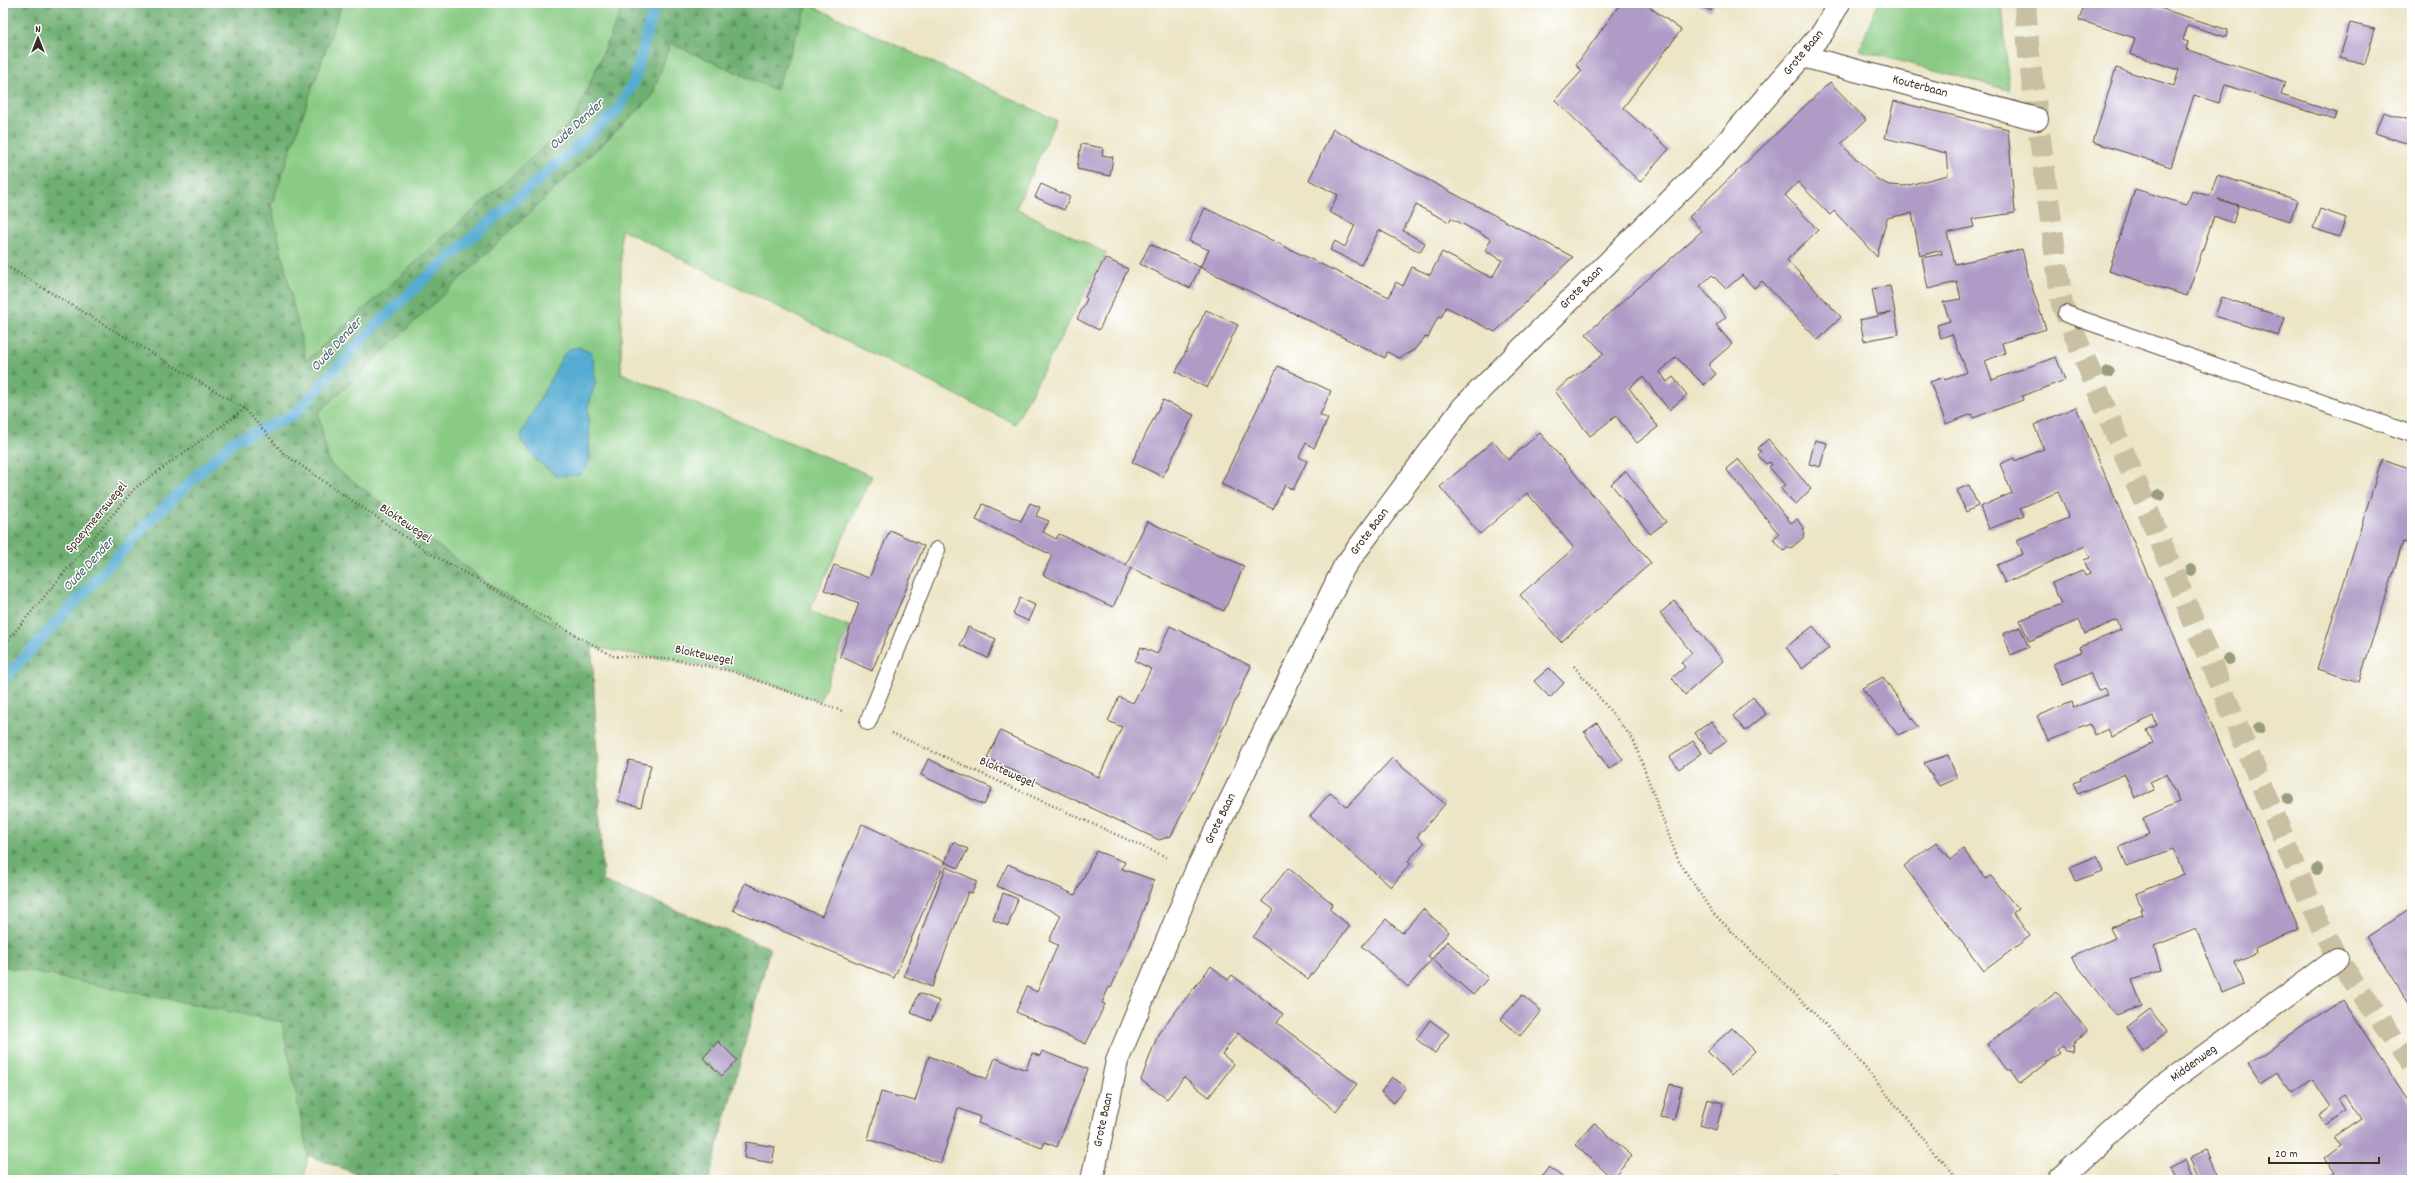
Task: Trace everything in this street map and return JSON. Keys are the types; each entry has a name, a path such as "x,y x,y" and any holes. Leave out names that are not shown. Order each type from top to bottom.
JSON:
{"street":[{"name":"Grote Baan","path":"1092,1180 1117,1061 1196,871 1344,567 1463,407 1713,158 1823,32 1839,3"},
{"name":"Kouterbaan","path":"1802,56 2038,118"},
{"name":"Middenweg","path":"2059,1180 2159,1089 2337,959"}],"lane":[{"path":"2066,314 2412,434"},
{"path":"868,722 937,550"}],"path":[{"name":"Bloktewegel","path":"3,264 245,408 284,454 426,551 613,656 667,658 731,671 868,722 1196,871"},
{"name":"Spaeymeerswegel","path":"3,646 134,488 245,408"},
{"path":"1574,666 1633,739 1678,860 1712,912 1848,1047 1957,1180"}],"green space":[{"path":"3,3 342,3 271,206 306,361 574,120 620,14 622,3 808,3 776,90 670,43 652,97 318,413 329,463 487,583 592,647 603,881 770,948 709,1180 372,1180 308,1155 282,1022 3,966"},
{"path":"342,3 622,3 620,14 574,120 306,361 271,206"},
{"path":"1878,3 2002,3 2009,90 1859,50"},
{"path":"808,4 1056,120 1016,208 1106,253 1015,424 621,229 621,373 872,476 809,611 849,626 820,701 736,671 592,647 487,583 329,463 318,413 652,97 670,43 776,90"},
{"path":"3,966 282,1022 308,1155 304,1180 3,1180"}],"water":[{"path":"580,347 592,352 596,380 588,407 590,458 586,468 579,475 556,476 535,459 521,441 522,432 564,354 569,349"}],"building":[{"path":"1621,3 1644,3 1681,30 1623,108 1669,149 1640,182 1555,100 1582,71 1576,65"},
{"path":"1695,3 1715,3 1711,11"},
{"path":"2085,3 2144,3 2228,30 2226,37 2188,25 2183,40 2188,42 2186,49 2285,82 2281,95 2337,113 2335,120 2225,85 2219,103 2194,95 2171,167 2093,142 2116,68 2174,86 2179,70 2130,54 2135,38 2079,20"},
{"path":"2350,23 2375,29 2365,64 2340,57"},
{"path":"1830,82 1866,120 1841,144 1877,179 1889,185 1905,186 1948,175 1946,153 1885,138 1894,101 2008,129 2015,213 1972,219 1974,227 1947,233 1955,264 2022,249 2029,278 2046,329 2002,343 2005,353 1985,361 1992,380 2056,357 2065,380 2022,396 2023,400 1973,418 1972,414 1946,424 1930,382 1944,377 1945,380 1967,372 1952,334 1941,338 1937,325 1950,321 1943,302 1961,299 1957,282 1928,289 1922,258 1942,254 1941,250 1920,256 1912,213 1887,218 1877,257 1834,211 1830,215 1798,182 1785,195 1818,230 1787,260 1841,317 1818,340 1762,281 1754,288 1742,275 1726,289 1712,275 1700,286 1726,317 1716,325 1732,344 1708,365 1716,374 1704,385 1676,357 1660,372 1667,382 1673,377 1687,395 1669,410 1643,377 1629,388 1658,427 1637,443 1616,416 1590,436 1555,391 1604,354 1586,334 1702,231 1689,217"},
{"path":"2383,112 2412,121 2412,145 2375,133"},
{"path":"1333,129 1573,257 1495,332 1446,307 1441,318 1438,317 1428,338 1425,337 1414,350 1399,358 1387,352 1385,358 1200,267 1209,250 1189,241 1205,208 1389,297 1396,282 1403,286 1412,267 1430,275 1442,252 1492,278 1502,260 1485,251 1491,239 1451,218 1449,222 1416,205 1403,231 1425,243 1420,252 1379,230 1361,265 1330,250 1335,241 1345,247 1355,225 1329,212 1338,195 1309,180"},
{"path":"1081,144 1103,148 1102,155 1113,157 1110,176 1077,169"},
{"path":"2217,175 2297,200 2290,221 2218,199 2238,206 2233,223 2214,216 2187,296 2109,271 2135,189 2187,205 2192,191 2210,196"},
{"path":"1041,184 1070,197 1064,210 1035,197"},
{"path":"2320,209 2346,218 2339,237 2313,228"},
{"path":"1150,244 1200,267 1190,288 1140,264"},
{"path":"1105,258 1128,269 1099,330 1077,319 1087,299 1085,297"},
{"path":"1890,286 1899,334 1864,341 1860,320 1891,313 1877,314 1872,289"},
{"path":"2222,297 2285,318 2279,336 2215,316"},
{"path":"1206,310 1238,325 1207,388 1176,372"},
{"path":"1278,366 1331,391 1320,415 1328,419 1314,448 1306,443 1299,457 1307,461 1293,490 1285,485 1273,509 1221,484"},
{"path":"1163,400 1194,415 1163,477 1132,462"},
{"path":"2076,407 2299,929 2255,949 2256,953 2235,962 2244,984 2222,993 2196,929 2154,946 2161,970 2132,980 2142,1006 2116,1015 2071,957 2115,938 2110,928 2142,915 2140,909 2142,909 2136,894 2184,874 2173,849 2127,866 2119,847 2150,834 2143,818 2179,802 2167,774 2150,782 2154,790 2135,798 2125,774 2078,794 2073,783 2080,780 2079,778 2153,743 2147,730 2157,725 2153,716 2112,737 2108,729 2095,735 2090,724 2048,741 2037,716 2071,702 2073,708 2108,694 2105,688 2098,691 2090,673 2063,685 2053,664 2081,652 2080,647 2121,630 2117,620 2085,634 2079,620 2029,641 2020,620 2061,604 2052,583 2082,570 2085,576 2090,574 2084,560 2090,558 2085,546 2005,583 1997,565 2023,554 2017,540 2068,518 2066,509 2058,492 2020,508 2024,515 1989,529 1980,507 2012,493 2000,464 2014,458 2015,461 2044,449 2034,425"},
{"path":"1540,433 1651,563 1561,642 1520,595 1574,548 1527,493 1480,534 1440,487 1493,441 1508,460"},
{"path":"1768,439 1811,489 1795,505 1780,488 1785,485 1769,467 1772,465 1770,462 1766,464 1758,455 1761,452 1758,448"},
{"path":"1815,440 1827,443 1820,467 1809,464"},
{"path":"1738,459 1791,523 1797,519 1804,529 1803,538 1790,549 1789,547 1784,551 1773,539 1779,534 1726,469"},
{"path":"2382,459 2412,469 2412,544 2403,542 2359,682 2317,669"},
{"path":"1626,471 1666,522 1650,534 1611,484"},
{"path":"1969,485 1978,506 1966,512 1957,490"},
{"path":"1030,503 1040,507 1036,516 1049,521 1043,532 1056,539 1059,534 1126,565 1147,521 1244,566 1224,611 1131,568 1113,607 1043,575 1052,555 976,520 983,504 1021,521"},
{"path":"890,530 924,546 872,671 840,656 859,603 824,590 834,565 869,578"},
{"path":"1020,598 1035,605 1028,621 1013,614"},
{"path":"1675,601 1723,661 1685,695 1672,678 1685,667 1681,662 1692,653 1660,613"},
{"path":"1170,626 1251,666 1206,766 1171,836 1159,840 987,758 1000,731 1099,777 1122,727 1108,721 1119,697 1133,703 1151,669 1135,661 1141,647 1157,654"},
{"path":"1813,626 1829,648 1802,669 1786,647"},
{"path":"968,627 996,639 988,658 960,645"},
{"path":"2020,627 2029,647 2011,655 2003,634"},
{"path":"1549,668 1564,683 1550,698 1534,681"},
{"path":"1883,677 1918,727 1898,735 1862,688"},
{"path":"1753,697 1766,714 1745,731 1733,716"},
{"path":"1711,721 1727,741 1711,753 1695,733"},
{"path":"1597,723 1623,760 1609,769 1584,732"},
{"path":"1693,741 1701,753 1679,769 1670,757"},
{"path":"1948,755 1957,778 1939,786 1924,763"},
{"path":"1392,758 1445,804 1417,837 1424,843 1408,861 1411,863 1391,887 1310,816 1330,793 1347,807"},
{"path":"928,759 992,788 984,805 921,775"},
{"path":"629,760 651,765 641,807 618,801"},
{"path":"862,824 945,862 894,978 733,910 745,883 822,916"},
{"path":"953,842 968,849 958,868 945,862"},
{"path":"1936,842 1950,860 1963,849 1986,879 1991,876 2018,909 2013,913 2030,936 1984,971 1904,866"},
{"path":"1096,851 1125,862 1122,869 1154,880 1130,946 1111,988 1109,987 1102,1003 1105,1004 1086,1044 1016,1012 1027,987 1037,992 1058,945 1049,941 1061,915 997,886 1008,864 1075,895"},
{"path":"2097,856 2103,871 2076,881 2070,867"},
{"path":"946,867 977,881 972,893 968,892 932,987 904,976"},
{"path":"1288,868 1333,904 1329,909 1350,926 1308,979 1253,937 1274,910 1262,901"},
{"path":"1003,893 1018,899 1008,926 993,920"},
{"path":"2412,907 2412,1008 2366,937"},
{"path":"1423,909 1449,932 1428,956 1432,959 1408,987 1362,946 1386,919 1402,933"},
{"path":"1447,941 1488,978 1473,995 1432,959"},
{"path":"1211,966 1228,980 1232,975 1283,1014 1277,1023 1357,1084 1336,1111 1238,1033 1222,1054 1234,1064 1209,1097 1184,1077 1167,1099 1141,1080 1158,1034"},
{"path":"2057,992 2088,1032 2073,1043 2072,1051 2065,1050 2062,1046 2057,1050 2060,1053 2020,1084 2010,1070 2006,1070 1987,1044"},
{"path":"919,993 939,1001 931,1021 911,1013"},
{"path":"1522,995 1541,1011 1520,1036 1501,1019"},
{"path":"2342,1000 2412,1106 2412,1180 2325,1180 2335,1174 2324,1157 2340,1145 2334,1138 2362,1119 2347,1096 2341,1100 2348,1111 2326,1125 2319,1115 2330,1107 2312,1080 2292,1094 2276,1073 2260,1084 2248,1065"},
{"path":"2150,1009 2167,1032 2143,1050 2126,1027"},
{"path":"1430,1020 1449,1034 1435,1053 1416,1039"},
{"path":"1732,1028 1755,1051 1731,1075 1707,1051"},
{"path":"718,1041 737,1060 722,1076 703,1058"},
{"path":"1042,1051 1088,1069 1057,1147 1045,1142 1042,1148 978,1123 980,1117 958,1108 941,1163 868,1139 881,1092 915,1101 929,1056 987,1079 995,1058 1026,1070 1032,1053 1040,1056"},
{"path":"1392,1077 1406,1087 1394,1103 1381,1092"},
{"path":"1670,1084 1682,1087 1674,1120 1661,1117"},
{"path":"1707,1099 1723,1103 1716,1130 1700,1125"},
{"path":"1594,1123 1632,1156 1612,1178 1575,1145"},
{"path":"746,1142 775,1147 772,1163 744,1158"},
{"path":"2206,1151 2219,1180 2201,1180 2191,1158"},
{"path":"2186,1159 2195,1180 2176,1180 2170,1167"},
{"path":"1549,1167 1566,1180 1539,1180"},
{"path":"1836,1174 1843,1180 1830,1180"}],"waterway":[{"name":"Oude Dender","path":"3,680 154,517 232,442 293,416 375,326 429,275 616,112 634,82 655,3"}],"tunnel":[{"path":"2025,3 2029,55 2062,304 2313,909 2337,959 2412,1064"}]}
